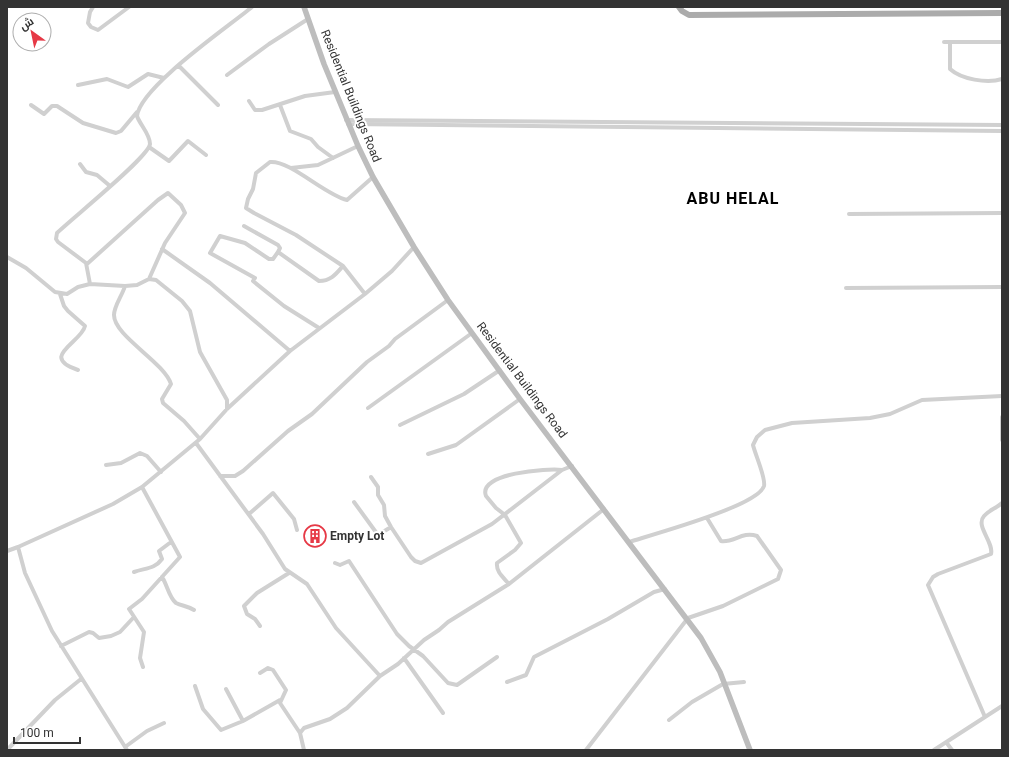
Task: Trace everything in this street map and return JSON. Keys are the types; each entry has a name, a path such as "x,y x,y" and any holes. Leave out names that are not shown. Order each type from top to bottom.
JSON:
{"main road":[{"name":"Residential Buildings Road","path":"304,7 347,122 373,177 414,247 448,300 520,399 688,618 710,654 748,749"},
{"path":"679,7 682,11 689,15 1002,13"}],"street":[{"path":"93,7 90,12 88,23 91,27 98,30 129,7"},
{"path":"31,105 44,114 52,106 58,106 83,123 116,133 121,131 138,112 149,93 164,78 252,7"},
{"path":"227,75 269,44 308,19"},
{"path":"944,42 1002,42"},
{"path":"950,42 949,65 954,72 969,78 994,80 1002,79"},
{"path":"179,66 218,106"},
{"path":"78,85 108,79 128,87 148,74 164,78"},
{"path":"248,101 255,110 258,110 280,105 305,96 335,92"},
{"path":"280,105 290,131 311,139 318,147 334,158"},
{"path":"90,284 87,264 58,242 56,236 59,231 110,186 149,147 149,141 138,120 138,112"},
{"path":"347,122 1002,125"},
{"path":"347,122 1002,131"},
{"path":"149,147 169,161 188,141 206,154"},
{"path":"290,168 311,167 358,146"},
{"path":"365,294 344,266 296,235 246,208 253,189 256,174 261,168 270,162 276,161 290,168 311,182 347,200 373,177"},
{"path":"80,164 86,172 97,175 110,186"},
{"path":"87,264 158,200 168,193 181,205 185,213 162,249 149,279"},
{"path":"849,214 1002,213"},
{"path":"244,226 278,244 280,248 273,259 270,259 245,243 220,236 210,253 255,278 253,280 278,301 319,328"},
{"path":"7,551 113,504 142,487 196,443 227,409 290,351 365,294 392,271 414,247"},
{"path":"162,249 210,283 290,351"},
{"path":"278,252 319,281 326,281 334,277 344,266"},
{"path":"7,257 26,268 55,292 60,294 67,294 78,287 90,284 125,286 137,285 149,279 156,280 182,301 190,311 200,352 227,400 227,409"},
{"path":"125,286 115,310 115,321 125,334 163,370 171,384 162,399 163,403 184,421 200,439"},
{"path":"846,288 1002,287"},
{"path":"60,294 64,306 85,326 82,334 66,348 62,354 63,361 66,365 78,370"},
{"path":"220,476 232,476 243,471 288,431 312,414 367,362 389,346 395,339 448,300"},
{"path":"368,408 472,333"},
{"path":"400,425 464,394 500,370"},
{"path":"629,542 707,518 747,501 762,491 764,482 753,445 757,437 765,430 792,423 881,416 922,400 1002,396"},
{"path":"428,454 456,445 520,399"},
{"path":"1002,417 1002,440"},
{"path":"196,443 249,514 288,573 307,584 336,628 380,676"},
{"path":"106,465 121,462 140,452 147,456 161,472"},
{"path":"371,477 378,487 379,496 384,505 385,516 391,527 411,557 415,561 421,563 492,524 562,470 572,466"},
{"path":"509,584 497,568 497,563 515,550 521,543 505,515 496,508 485,494 486,488 491,482 498,478 510,475 548,470 562,470"},
{"path":"142,487 180,557 142,599 130,608 129,611 144,632 140,658 143,667"},
{"path":"249,514 273,493 294,519 296,530"},
{"path":"354,502 378,535 391,527"},
{"path":"985,717 928,585 933,577 938,574 991,554 991,547 982,527 982,520 985,515 1002,503"},
{"path":"300,733 304,728 330,719 347,708 380,676 448,622 509,584 604,509"},
{"path":"586,750 688,618 723,606 778,579 781,570 757,536 744,535 726,542 721,541 707,518"},
{"path":"134,572 150,569 161,561 162,559 159,551 171,542"},
{"path":"18,547 31,587 45,618 126,749 147,731 164,723"},
{"path":"335,563 340,565 349,561 397,634 409,646 415,649 448,684 454,686 497,657"},
{"path":"260,626 255,619 246,614 244,606 257,593 288,573"},
{"path":"162,577 172,599 178,604 188,606 194,610"},
{"path":"507,682 526,675 534,657 608,619 654,592 665,589"},
{"path":"61,646 89,632 93,633 99,638 116,634 134,617"},
{"path":"404,658 443,713"},
{"path":"195,686 203,709 220,729 223,730 244,721 280,700 286,693 286,690 274,670 268,668 260,673"},
{"path":"7,750 55,700 82,679"},
{"path":"669,720 692,702 723,684 744,682"},
{"path":"226,689 244,721"},
{"path":"280,700 300,733 304,750"},
{"path":"934,750 1002,706"},
{"path":"946,742 952,750"}],"place":[{"name":"Empty Lot","path":"315,536"}],"district":[{"name":"ABU HELAL","path":"733,198"}]}
